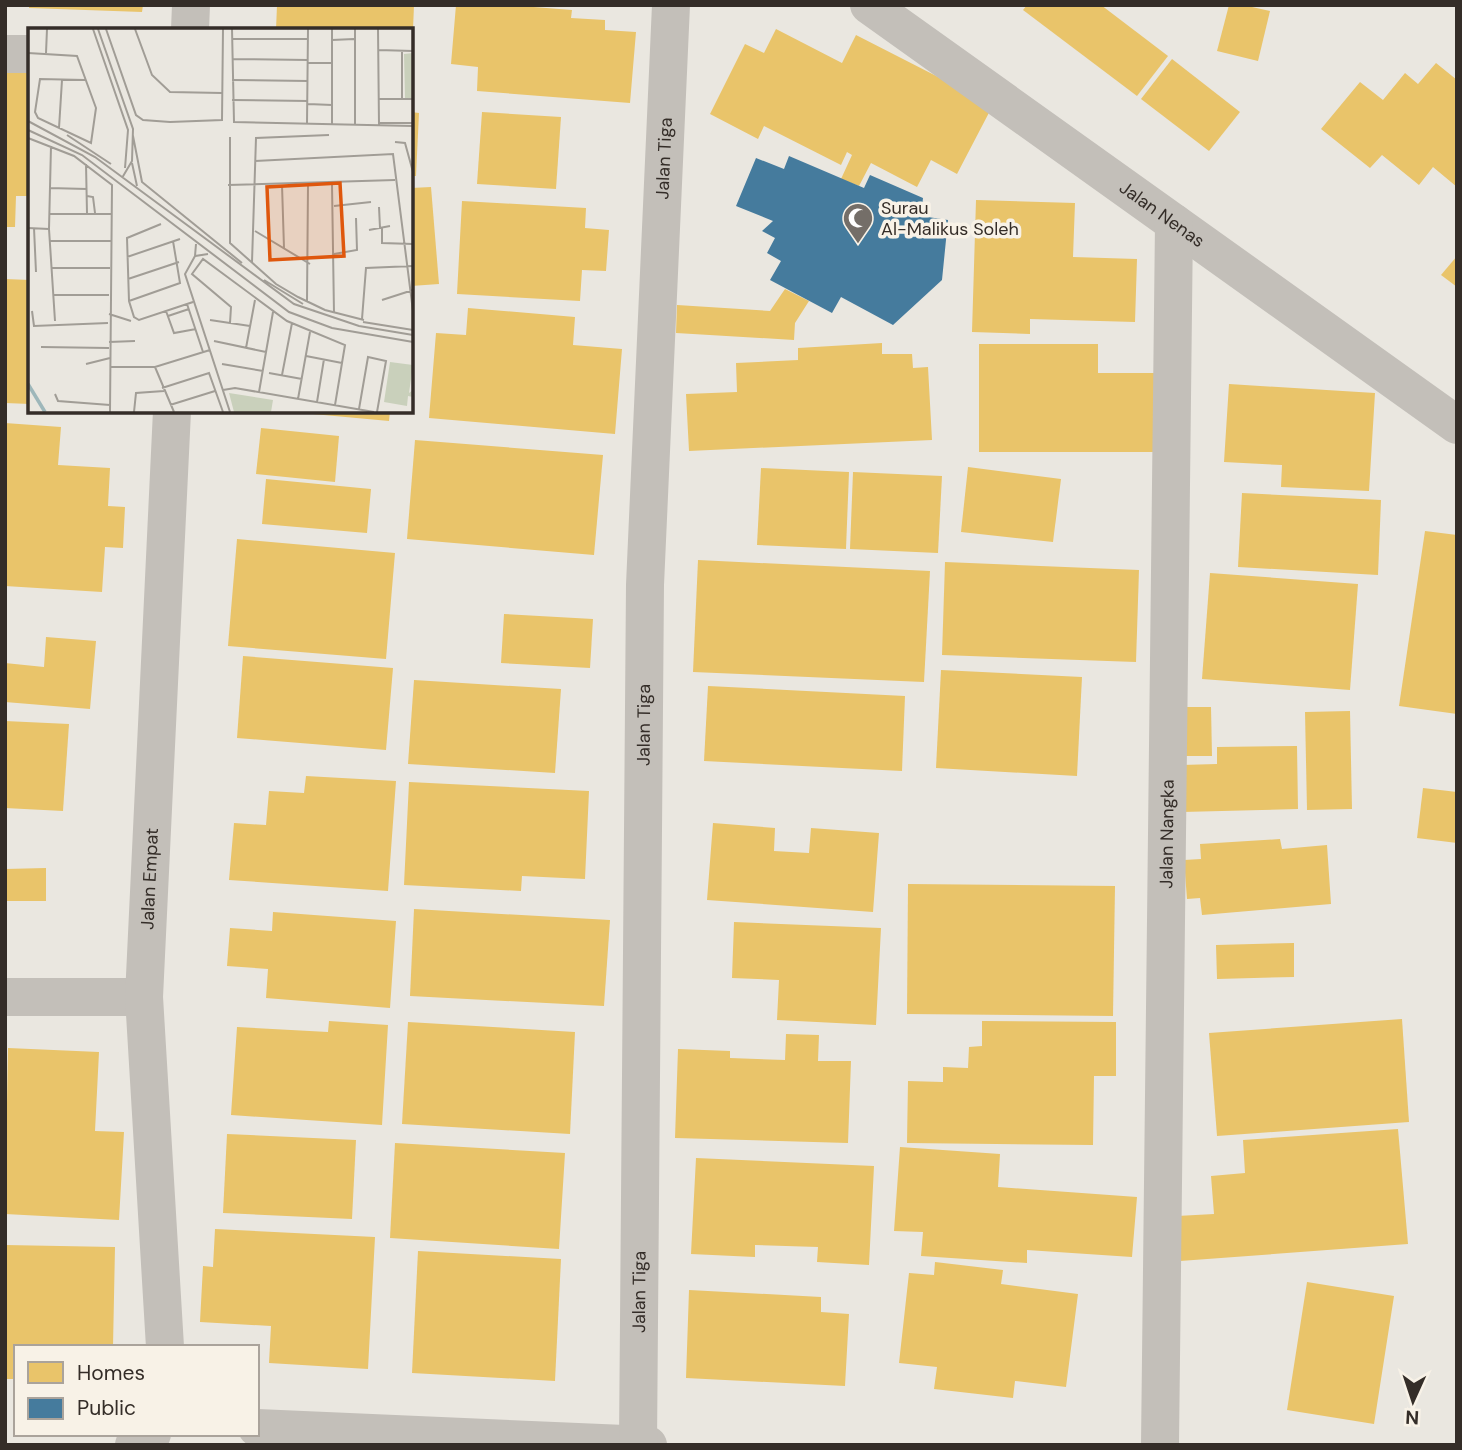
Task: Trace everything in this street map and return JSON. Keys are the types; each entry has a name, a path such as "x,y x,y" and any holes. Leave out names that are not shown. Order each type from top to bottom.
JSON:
{"street":[{"path":"190,28 191,5"},
{"name":"Jalan Tiga","path":"638,1444 645,585 671,5"},
{"name":"Jalan Nenas","path":"869,5 1457,425"},
{"path":"5,54 28,54"},
{"name":"Jalan Nangka","path":"1160,1445 1174,223"},
{"name":"Jalan Empat","path":"165,1345 144,997 172,413"},
{"path":"5,997 144,997"},
{"path":"259,1428 648,1445"}],"building: Homes":[{"path":"29,5 143,5 142,12 29,8"},
{"path":"277,5 414,5 413,30 276,28"},
{"path":"456,5 507,5 572,10 571,18 605,20 605,30 636,32 630,103 477,91 478,67 451,64"},
{"path":"1027,5 1101,5 1168,56 1137,96 1023,10"},
{"path":"1229,5 1270,11 1258,61 1217,51"},
{"path":"776,29 842,63 856,35 993,105 957,174 931,160 917,187 871,163 859,186 841,179 852,155 847,152 841,165 764,126 758,139 710,114 745,44 764,53"},
{"path":"1172,59 1240,112 1209,151 1141,99"},
{"path":"1436,63 1457,80 1457,187 1433,167 1419,185 1382,155 1370,168 1321,129 1360,82 1383,100 1405,73 1418,84"},
{"path":"5,72 28,73 28,196 16,196 15,227 5,227"},
{"path":"413,112 419,113 416,176 413,176"},
{"path":"482,112 561,117 556,189 477,184"},
{"path":"431,187 439,284 413,286 413,188"},
{"path":"976,200 1075,203 1073,257 1137,259 1135,322 1030,319 1030,334 972,332"},
{"path":"462,201 586,208 585,228 609,230 606,271 582,270 580,301 457,294"},
{"path":"1457,256 1457,287 1441,275"},
{"path":"5,279 28,280 28,404 5,403"},
{"path":"785,289 809,301 795,323 794,340 676,333 677,305 770,311"},
{"path":"468,308 575,317 573,345 622,349 615,434 429,418 436,333 466,335"},
{"path":"882,343 882,354 912,354 913,368 928,367 932,440 689,451 686,394 737,392 736,363 798,360 798,348"},
{"path":"979,344 1098,344 1098,373 1158,373 1158,452 979,452"},
{"path":"1229,384 1375,393 1369,491 1281,487 1282,465 1224,462"},
{"path":"302,413 390,413 389,421"},
{"path":"5,423 61,427 58,465 110,468 108,506 125,507 123,548 105,547 102,592 5,586"},
{"path":"261,428 339,436 335,482 256,474"},
{"path":"415,440 603,455 594,555 407,539"},
{"path":"968,467 1061,479 1053,542 961,532"},
{"path":"761,468 849,472 846,549 757,545"},
{"path":"853,472 942,476 938,553 850,549"},
{"path":"266,479 371,489 367,533 262,524"},
{"path":"1242,493 1381,500 1378,575 1238,567"},
{"path":"1425,531 1457,535 1457,714 1399,706"},
{"path":"237,539 395,553 386,659 228,646"},
{"path":"698,560 930,571 924,682 693,672"},
{"path":"945,562 1139,570 1136,662 942,655"},
{"path":"1210,573 1358,584 1350,690 1202,679"},
{"path":"504,614 593,619 590,668 501,663"},
{"path":"46,637 96,641 90,709 5,702 5,663 44,667"},
{"path":"243,656 393,668 386,750 237,738"},
{"path":"941,670 1082,677 1077,776 936,768"},
{"path":"414,680 561,689 555,773 408,764"},
{"path":"708,686 905,696 902,771 704,761"},
{"path":"1175,707 1211,707 1212,756 1175,756"},
{"path":"1350,711 1352,809 1307,810 1305,712"},
{"path":"5,721 69,724 63,811 5,808"},
{"path":"1297,746 1298,809 1182,812 1181,765 1217,764 1217,747"},
{"path":"306,776 396,781 388,891 229,880 234,823 266,825 269,791 304,793"},
{"path":"409,782 589,791 585,879 522,876 521,891 404,885"},
{"path":"1423,788 1457,792 1457,843 1417,838"},
{"path":"713,823 775,828 774,851 809,853 811,828 879,833 873,912 707,900"},
{"path":"1280,839 1282,849 1327,845 1331,904 1202,915 1200,898 1187,899 1184,860 1201,859 1200,844"},
{"path":"46,868 46,901 5,901 5,869"},
{"path":"908,884 1115,886 1113,1016 907,1014"},
{"path":"414,909 610,920 604,1006 410,996"},
{"path":"273,912 396,921 390,1008 266,998 268,969 227,966 230,928 272,931"},
{"path":"734,922 881,928 876,1025 777,1020 779,980 732,978"},
{"path":"1294,943 1294,977 1217,979 1216,945"},
{"path":"1402,1019 1409,1122 1217,1136 1209,1033"},
{"path":"329,1021 388,1025 382,1125 231,1115 237,1027 328,1032"},
{"path":"982,1021 1116,1022 1116,1076 1094,1076 1093,1145 907,1143 908,1081 943,1082 943,1067 968,1068 969,1047 982,1046"},
{"path":"408,1022 575,1032 570,1134 402,1124"},
{"path":"786,1034 819,1035 818,1061 851,1061 848,1143 675,1138 678,1049 730,1051 730,1058 785,1060"},
{"path":"8,1048 99,1052 95,1131 124,1132 119,1220 5,1214"},
{"path":"1398,1129 1408,1244 1180,1261 1177,1216 1214,1214 1211,1176 1245,1173 1243,1140"},
{"path":"227,1134 356,1140 352,1219 223,1213"},
{"path":"395,1143 565,1153 559,1249 390,1238"},
{"path":"900,1147 1000,1154 998,1187 1137,1197 1132,1257 1027,1250 1027,1263 921,1256 923,1232 894,1231"},
{"path":"696,1158 874,1166 869,1265 817,1262 818,1247 755,1245 755,1257 691,1254"},
{"path":"215,1229 375,1237 368,1369 269,1363 271,1326 200,1322 203,1266 213,1267"},
{"path":"5,1245 115,1247 113,1345 14,1345 14,1379 5,1379"},
{"path":"418,1251 561,1259 555,1381 412,1373"},
{"path":"935,1262 1003,1270 1001,1284 1078,1294 1066,1387 1015,1381 1013,1398 934,1389 937,1367 899,1363 909,1273 934,1275"},
{"path":"1307,1282 1394,1296 1374,1424 1287,1410"},
{"path":"689,1290 821,1297 821,1312 849,1314 845,1386 686,1378"}],"building: Public":[{"name":"Surau Al-Malikus Soleh","path":"789,156 864,188 870,175 923,198 921,216 948,220 942,280 893,325 841,297 832,313 770,280 781,261 767,253 775,238 762,231 773,221 736,206 756,158 784,169"}],"place":[{"name":"Surau Al-Malikus Soleh","path":"858,245"}]}
